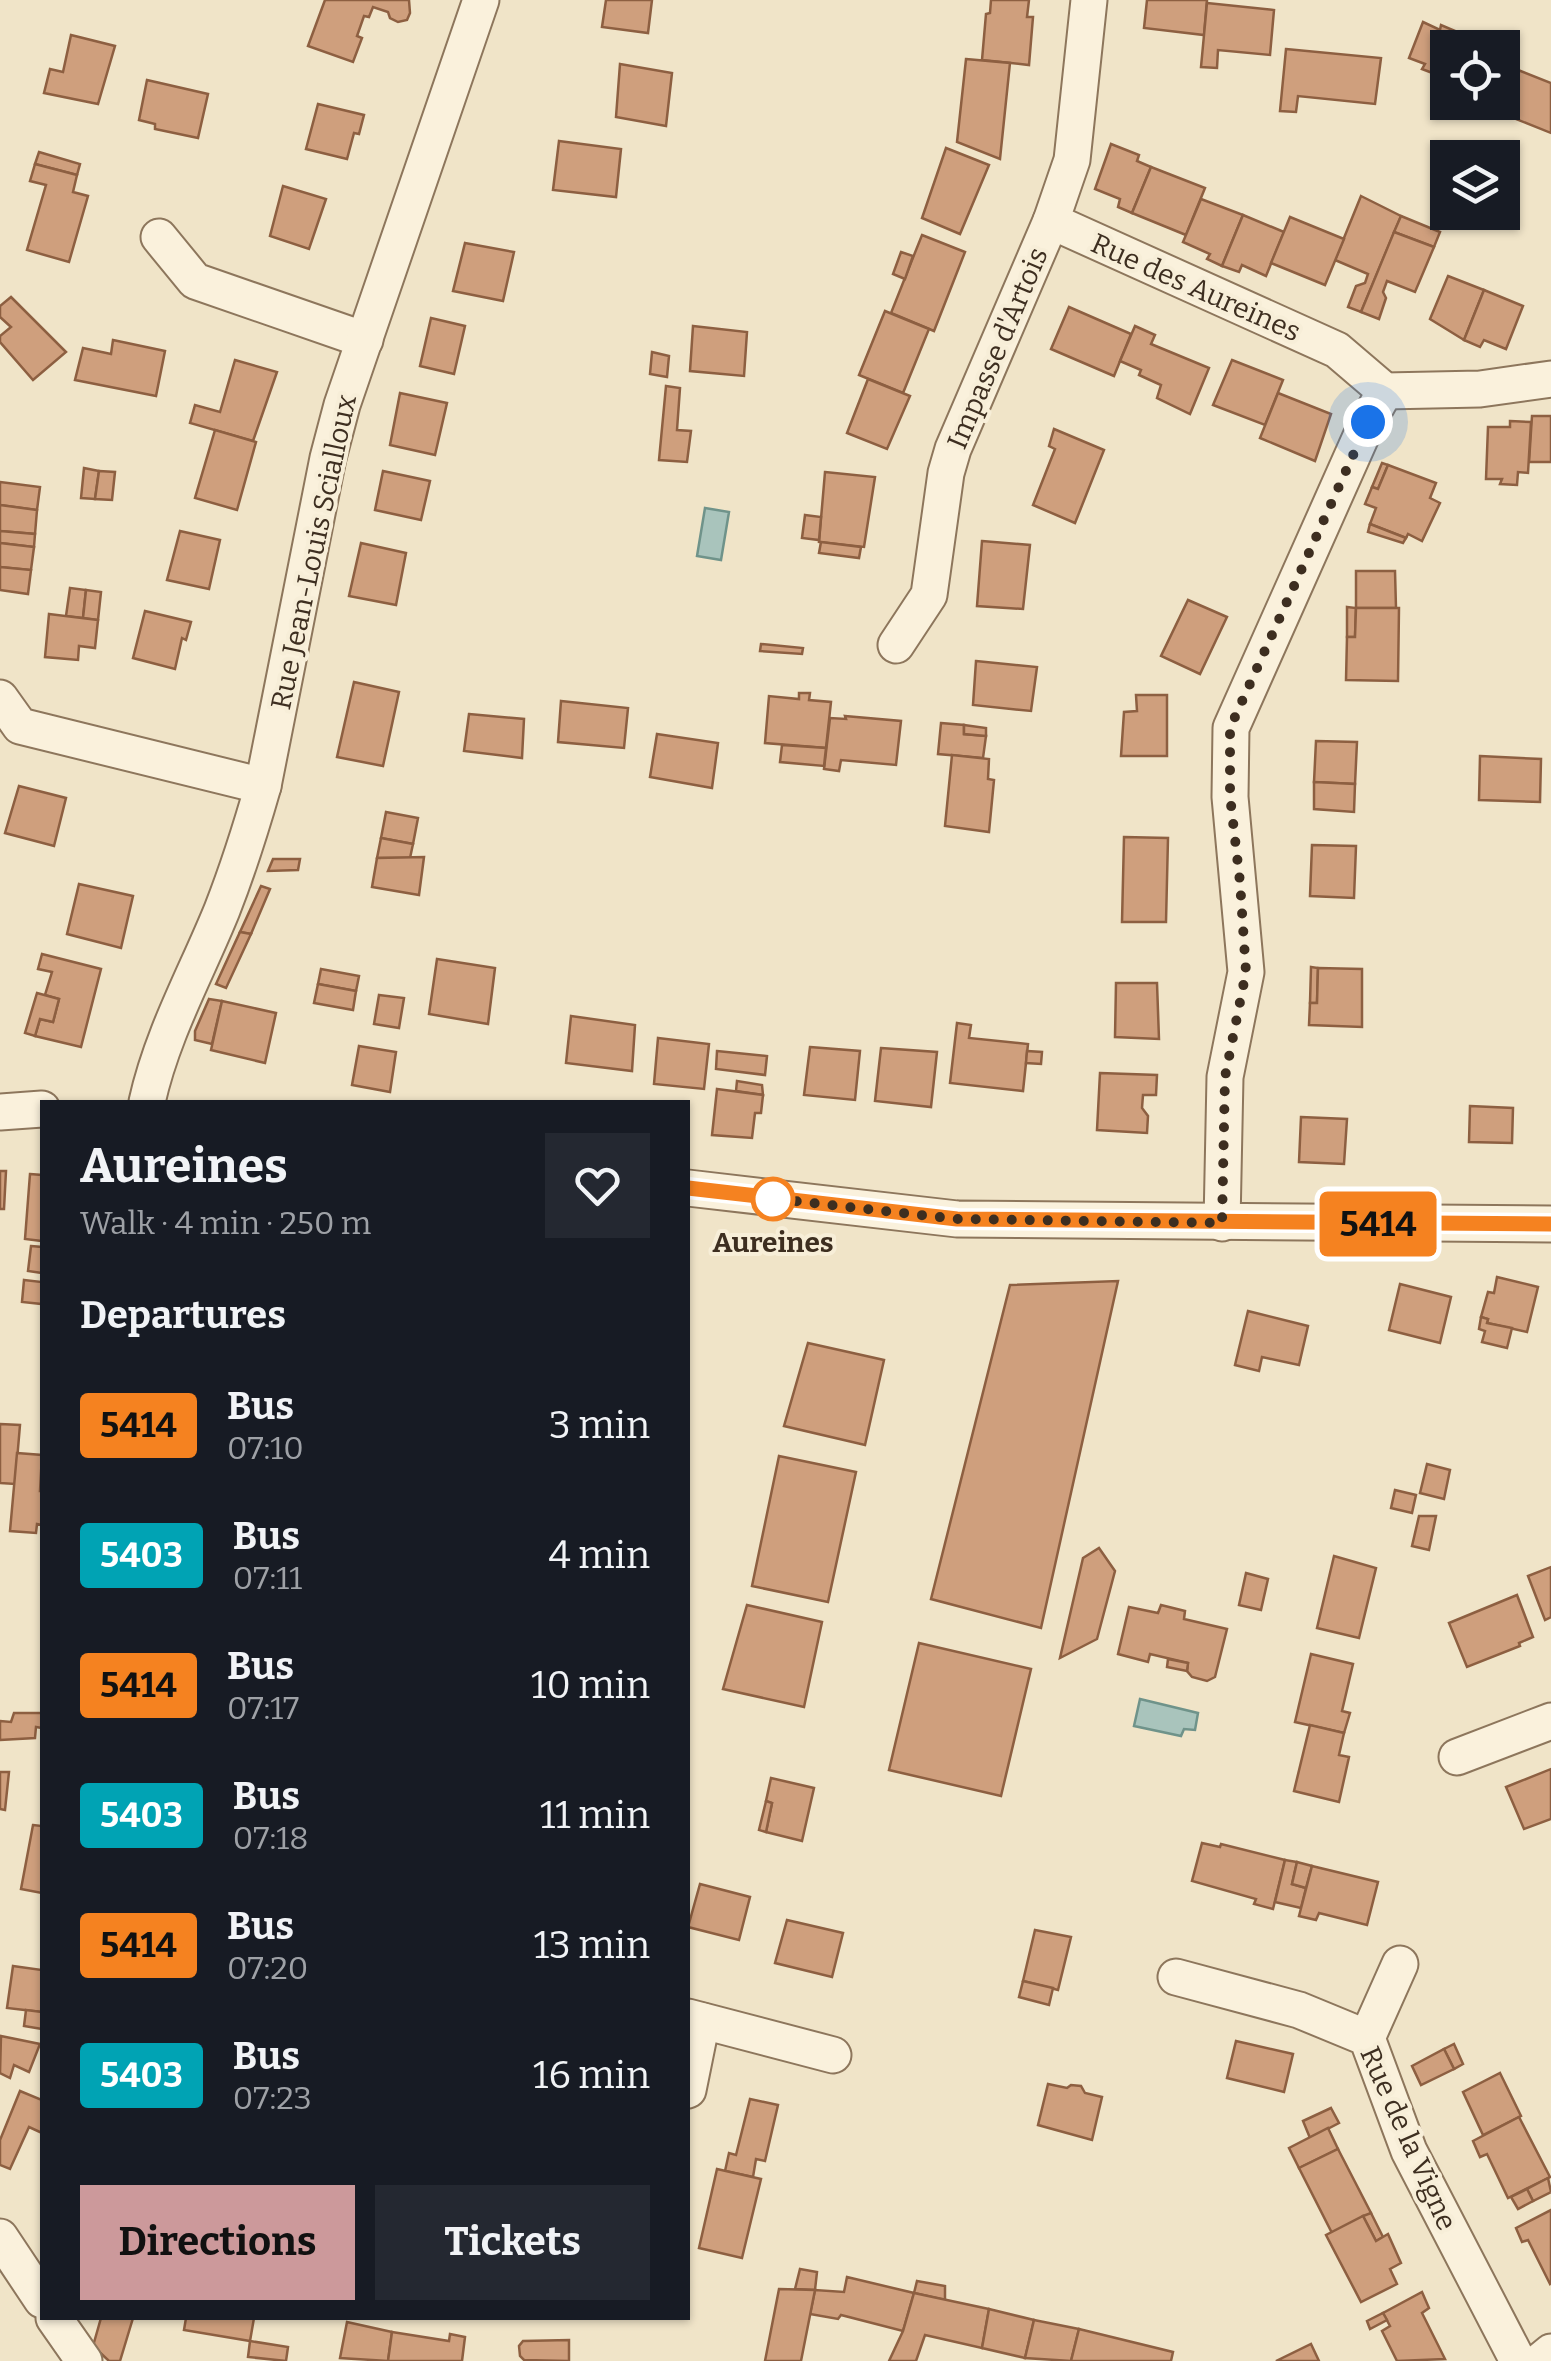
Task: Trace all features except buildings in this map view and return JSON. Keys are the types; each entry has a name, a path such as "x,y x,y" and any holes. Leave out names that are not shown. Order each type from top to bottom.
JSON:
{"street":[{"name":"Rue Jean-Louis Scialloux","path":"147,1100 156,1061 221,910 263,786 328,458 480,0"},
{"path":"1051,221 1072,160 1089,0"},
{"name":"Rue des Aureines","path":"1051,221 1338,350 1385,391"},
{"name":"Impasse d'Artois","path":"896,645 930,595 946,473 953,449 1051,221"},
{"path":"159,237 195,281 366,340"},
{"path":"1222,1223 1225,1077 1246,972 1230,796 1230,728 1385,391 1480,388 1551,379"},
{"path":"0,698 20,726 263,786"},
{"path":"0,1112 40,1109"},
{"path":"690,1188 939,1218 1551,1224"},
{"path":"1458,1757 1551,1721"},
{"path":"1367,2038 1400,1964"},
{"name":"Rue de la Vigne","path":"1176,1976 1298,2010 1367,2038 1409,2151 1518,2361"},
{"path":"690,2070 695,2019 833,2056"},
{"path":"0,2237 40,2297"},
{"path":"55,2320 84,2361"},
{"path":"1540,2361 1551,2352"}],"water":[{"path":"705,508 729,512 721,560 697,556"},
{"path":"1140,1699 1198,1713 1195,1730 1184,1729 1181,1736 1134,1726"}],"bus line":[{"name":"5414","path":"690,1188 957,1219 1551,1224"}],"place":[{"name":"Aureines","path":"773,1199"}],"route":[{"path":"773,1199 767,1198 957,1219 1222,1223 1225,1077 1246,972 1230,796 1230,728 1368,422"}]}
